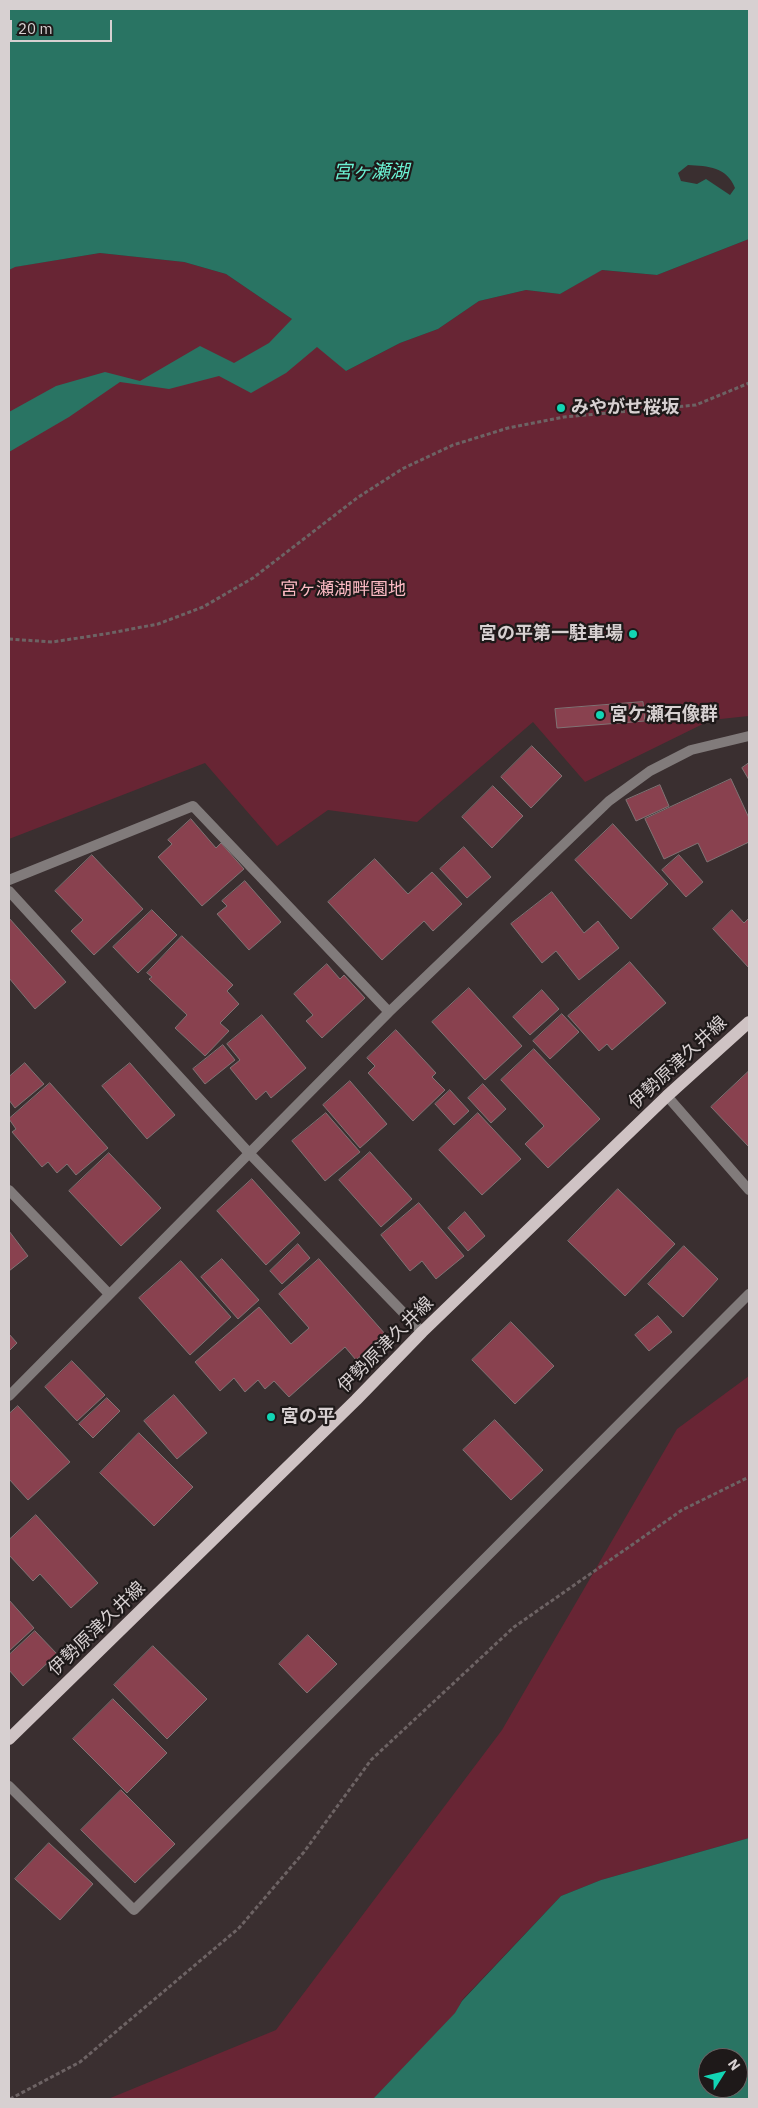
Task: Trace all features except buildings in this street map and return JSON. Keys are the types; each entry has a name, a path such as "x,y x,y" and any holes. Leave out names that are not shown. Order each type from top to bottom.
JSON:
{"main road":[{"name":"伊勢原津久井線","path":"9,1739 356,1400 422,1332 667,1096 749,1022"}],"street":[{"path":"9,1396 389,1012 609,801 650,771 691,750 749,736"},
{"path":"9,880 193,806 389,1012"},
{"path":"9,891 249,1153 422,1332"},
{"path":"667,1096 749,1190"},
{"path":"9,1190 109,1294"},
{"path":"9,1786 134,1910 749,1294"}],"path":[{"path":"9,639 52,642 105,634 158,624 203,607 253,578 357,498 402,470 453,445 508,428 564,417 696,405 749,383"},
{"path":"10,2099 80,2062 239,1928 304,1852 371,1760 514,1627 682,1510 749,1477"}],"green space":[{"name":"宮ヶ瀬湖畔園地","path":"749,239 749,716 711,720 585,782 533,722 417,822 328,810 277,846 205,763 9,839 9,270 14,267 100,253 184,262 226,274 292,319 346,371 400,343 438,329 479,301 526,290 560,294 601,270 657,275"},
{"path":"749,1376 749,1838 601,1880 561,1896 462,2000 456,2013 373,2099 108,2099 276,2030 502,1730 677,1429"}],"water":[{"name":"宮ヶ瀬湖","path":"9,9 749,9 749,239 657,275 602,270 560,294 526,290 479,301 438,329 400,343 346,371 317,347 286,373 251,393 219,376 169,389 120,382 69,417 9,452 9,412 56,386 105,372 140,381 200,346 234,363 269,343 292,319 226,274 184,262 100,253 15,267 9,270","holes":["688,165 716,169 727,176 735,188 730,195 706,179 697,184 681,181 678,173"]},
{"path":"749,1838 749,2099 373,2099 455,2013 462,2001 561,1896 601,1880"}],"place":[{"name":"みやがせ桜坂","path":"561,408"},
{"name":"宮の平第一駐車場","path":"633,634"},
{"name":"宮ケ瀬石像群","path":"600,715"},
{"name":"宮の平","path":"271,1417"}]}
